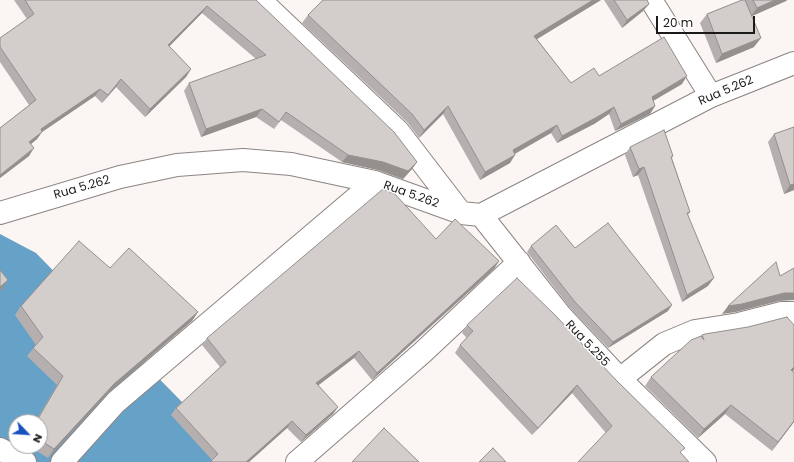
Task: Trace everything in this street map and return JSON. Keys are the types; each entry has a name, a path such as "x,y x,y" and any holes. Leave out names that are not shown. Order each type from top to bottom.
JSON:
{"street":[{"name":"Rua 5.255","path":"260,0 398,131 471,214 519,262 561,316 620,379 705,462"},
{"path":"651,0 711,96"},
{"name":"Rua 5.262","path":"0,212 120,177 177,165 243,160 284,164 375,182 471,214 711,96 794,63"},
{"path":"62,462 116,402 375,182"},
{"path":"297,462 422,353 519,262"},
{"path":"620,379 664,344 695,331 739,324 782,313 794,312"},
{"path":"0,449 25,462"}],"water":[{"path":"0,234 36,253 229,450 237,462 0,462"}],"building":[{"path":"25,0 256,0 394,132 417,162 408,171 383,162 348,155 286,112 279,122 262,109 206,129 189,83 266,55 207,6 168,45 191,69 150,109 121,79 108,95 100,89 41,129 42,132 29,142 34,148 0,175 0,128 36,100 0,47 0,38 34,14"},
{"path":"323,0 593,0 534,36 571,83 594,68 599,76 664,37 687,76 652,97 655,106 621,124 614,107 562,136 557,125 513,150 515,155 485,172 448,106 424,130 412,114 308,15"},
{"path":"614,0 647,0 649,4 627,20"},
{"path":"745,0 761,38 722,54 707,14"},
{"path":"753,0 775,0 757,8"},
{"path":"794,127 794,184 790,185 774,134"},
{"path":"664,130 673,156 671,157 690,212 687,213 714,278 687,295 644,167 639,169 630,147"},
{"path":"383,189 395,194 436,239 455,219 499,261 377,373 359,351 316,383 338,407 306,435 292,421 246,462 211,461 218,454 176,408 226,362 207,338"},
{"path":"608,223 672,305 613,342 575,302 531,246 556,225 575,248"},
{"path":"79,241 110,268 129,248 198,312 114,384 54,449 48,445 48,414 41,414 63,376 33,348 43,337 21,306"},
{"path":"776,262 780,276 794,268 794,293 784,293 742,304 728,306"},
{"path":"0,270 8,280 0,287"},
{"path":"517,278 556,316 616,380 685,448 680,452 689,462 578,462 612,426 577,385 538,428 460,345 473,331 467,325"},
{"path":"787,317 794,325 794,367 791,370 794,373 794,421 778,442 731,405 704,429 651,377 691,340 701,336 704,340 702,335 748,327"},
{"path":"384,428 419,462 352,462"},
{"path":"493,448 506,462 479,462"}]}
